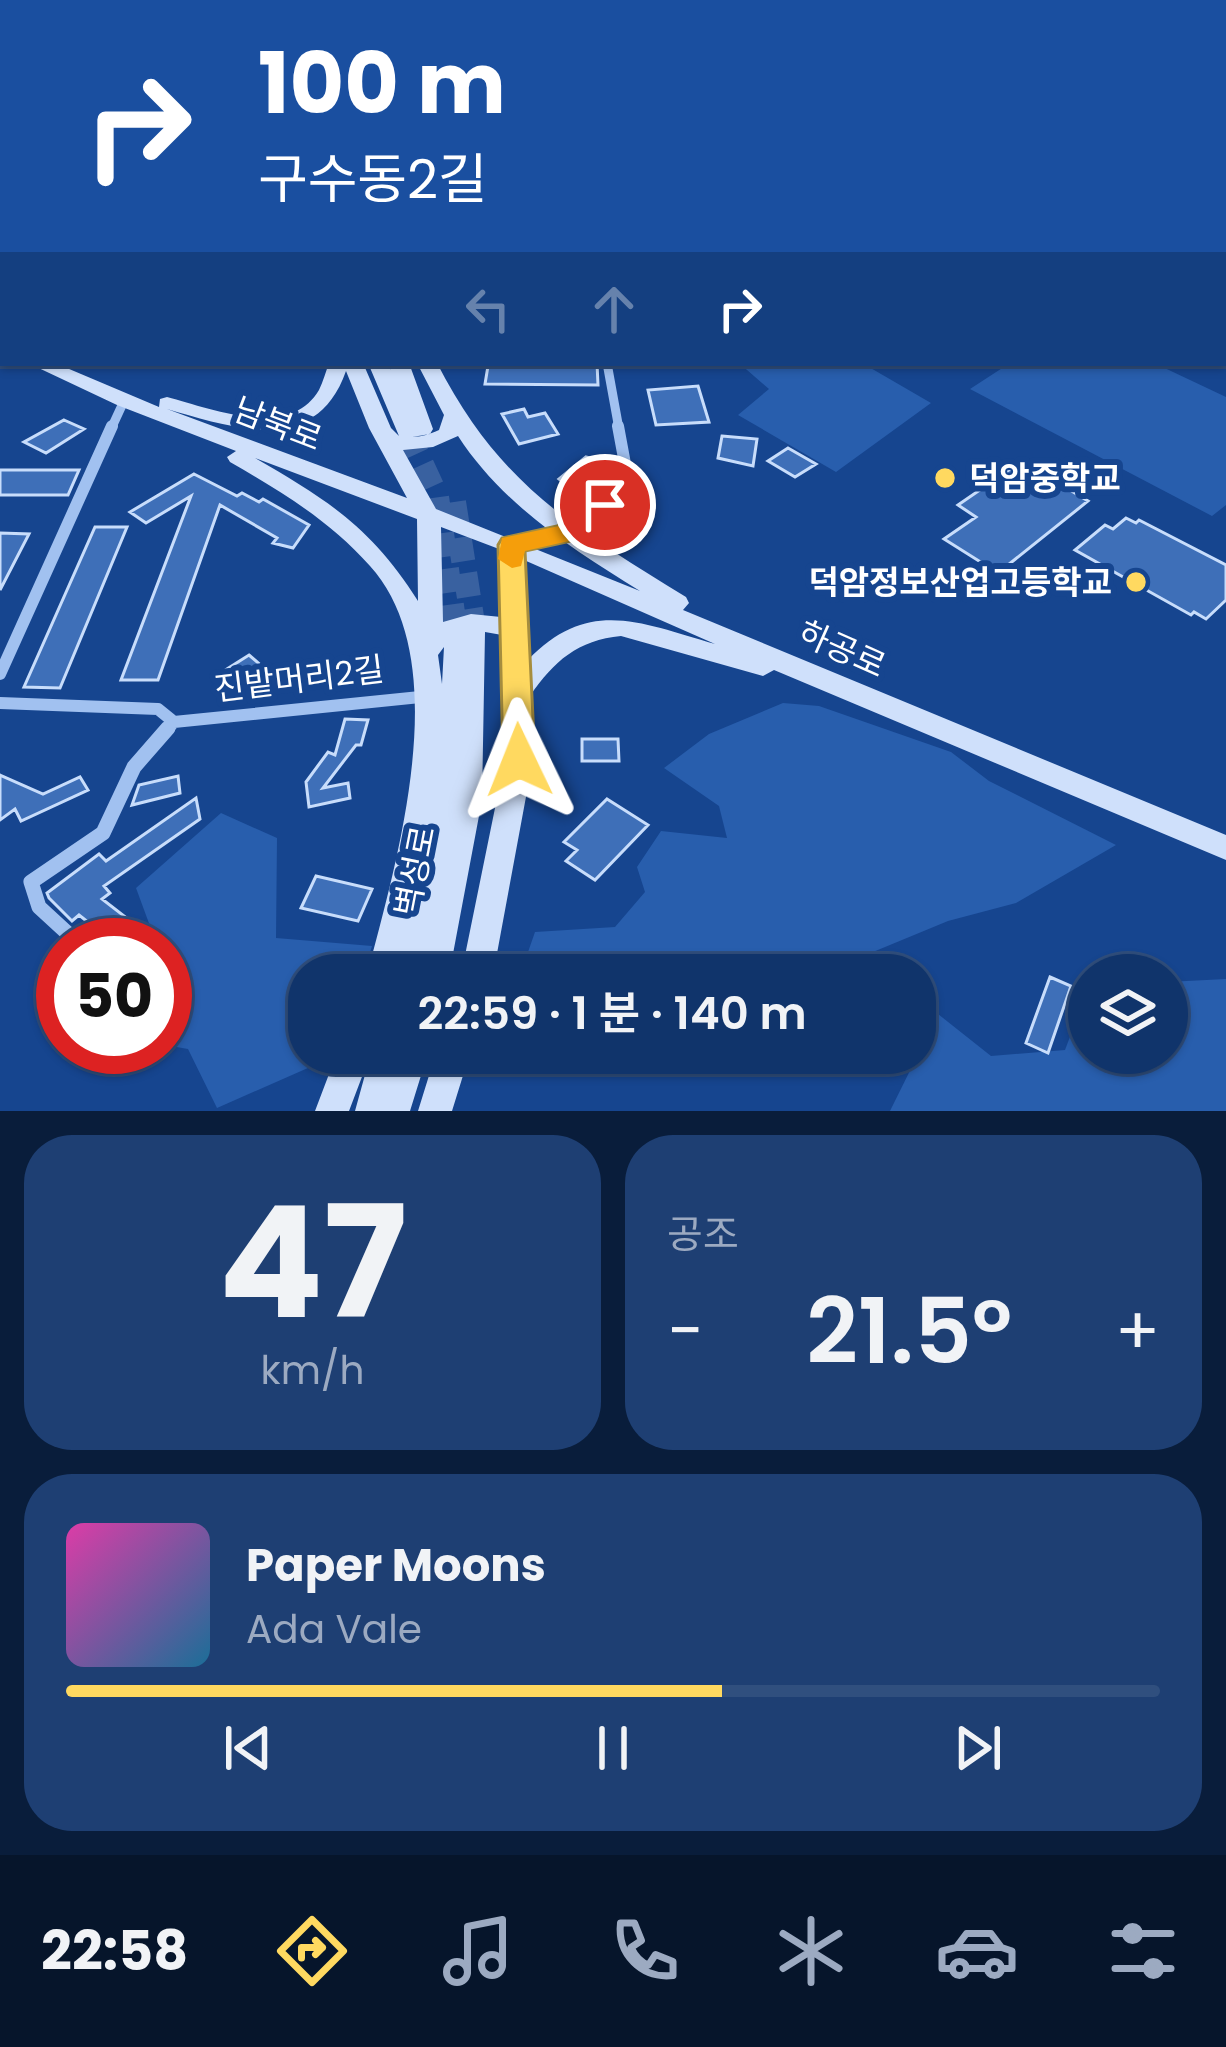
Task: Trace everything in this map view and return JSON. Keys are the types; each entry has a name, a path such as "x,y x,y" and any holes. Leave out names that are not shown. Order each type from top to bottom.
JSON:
{"main road":[{"name":"남북로","path":"46,366 124,401 429,517"},
{"path":"75,377 249,425 287,420 320,405 333,390 338,366"},
{"path":"355,366 405,433"},
{"path":"380,366 429,517 454,640 431,695"},
{"path":"399,366 405,433 398,444 427,444 448,434 456,412"},
{"path":"429,366 440,392 489,465 530,507 745,645"},
{"path":"179,422 323,507 382,563 409,607 423,645 431,695 413,853 388,954"},
{"name":"하공로","path":"429,517 511,545 1226,848"},
{"path":"481,954 519,760 511,545"},
{"path":"454,640 446,629 473,621 514,629"},
{"path":"517,694 538,662 570,635 621,627 842,689"},
{"name":"벽성로","path":"414,954 431,890 456,725 454,640"},
{"name":"벽성로","path":"437,954 468,800 454,640"},
{"path":"332,1111 346,1074"},
{"path":"372,1111 382,1074"},
{"path":"393,1111 404,1074"},
{"path":"435,1111 446,1074"}],"street":[{"path":"511,545 566,533 605,505 628,480 608,366"},
{"path":"1,671 124,401"},
{"name":"진밭머리2길","path":"51,918 39,907 31,882 103,832 134,767 174,722 431,695"},
{"name":"진밭머리2길","path":"0,703 158,709 174,722"}],"shaded area":[{"path":"742,366 867,366 931,403 836,472 738,415 769,389"},
{"path":"1005,366 1160,366 1226,397 1226,505 1212,516 970,389"},
{"path":"783,703 819,706 951,752 989,781 1116,845 1016,903 948,921 868,954 527,954 535,932 615,927 645,892 637,867 661,831 727,838 719,806 664,768 709,734"},
{"path":"221,813 277,838 276,938 372,946 370,954 288,954 288,1074 294,1074 217,1108 192,1057 192,918 147,918 136,888"},
{"path":"1226,979 1226,1111 890,1111 908,1074 936,1074 938,1014 991,1056 1065,1050 1068,1042 1068,1074 1188,1074 1188,981"}],"building":[{"path":"488,366 597,366 598,385 485,384"},
{"path":"698,386 709,422 656,425 648,390"},
{"path":"524,409 528,417 545,413 558,434 519,444 502,414"},
{"path":"64,420 84,429 46,453 24,442"},
{"path":"722,436 757,439 753,466 718,458"},
{"path":"788,448 816,464 795,477 768,461"},
{"path":"586,457 612,463 616,476 587,501 559,479"},
{"path":"1022,461 1088,501 998,573 944,539 976,517 958,505"},
{"path":"0,470 79,470 68,495 0,495"},
{"path":"194,474 237,496 263,499 309,525 293,548 273,543 277,538 220,505 158,680 121,680 191,496 146,523 130,512"},
{"path":"1126,518 1139,520 1226,565 1226,600 1206,619 1194,612 1191,615 1075,550 1105,525 1113,529"},
{"path":"95,527 127,527 60,688 24,687"},
{"path":"0,533 29,534 0,590"},
{"path":"249,655 264,668 257,672 264,678 249,688 227,669"},
{"path":"345,719 368,720 361,745 356,745 323,788 348,783 350,798 309,807 306,782 328,752 335,755"},
{"path":"582,739 618,739 619,761 582,761"},
{"path":"0,775 43,794 80,777 88,790 21,821 15,809 0,820"},
{"path":"178,776 180,793 132,805 139,785"},
{"path":"196,798 200,819 104,886 110,893 102,899 127,918 69,918 49,898 47,893 99,854 106,861"},
{"path":"607,799 648,825 595,880 566,861 577,850 564,842"},
{"path":"316,876 372,889 358,921 301,908"},
{"path":"1050,977 1068,985 1048,1053 1026,1043"}],"tunnel":[{"path":"407,432 437,497 457,642"},
{"path":"454,502 475,636"}],"slow traffic":[{"path":"512,559 511,545 559,535"}],"place":[{"name":"덕암중학교","path":"945,478"},
{"name":"덕암정보산업고등학교","path":"1136,582"}],"route":[{"path":"519,760 511,545 566,533 605,505"}]}
